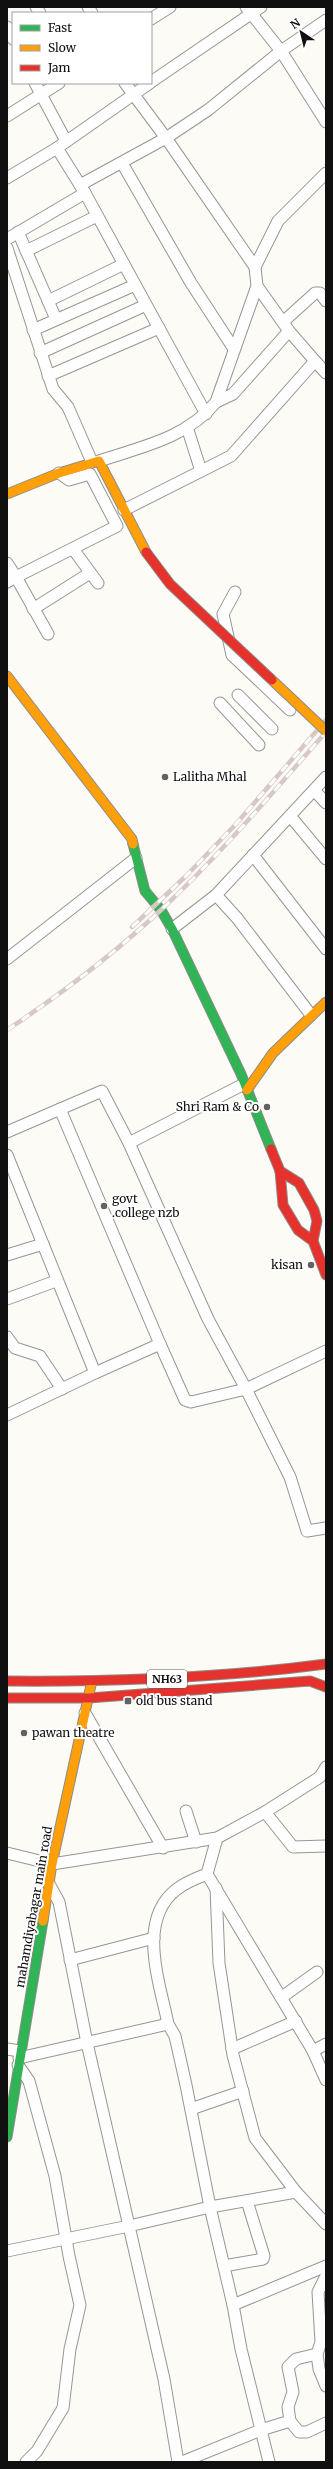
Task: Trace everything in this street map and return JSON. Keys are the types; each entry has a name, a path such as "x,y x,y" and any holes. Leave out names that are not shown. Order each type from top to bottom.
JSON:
{"main road":[{"path":"7,494 59,473 95,462 124,510 146,552 170,584 326,731"},
{"path":"7,676 132,839 145,891 161,910 172,929 246,1087 280,1171 280,1190 283,1206 298,1230 312,1242 326,1275"},
{"path":"246,1087 273,1053 310,1014 324,1009"},
{"path":"280,1171 299,1183 314,1210 317,1221 312,1242"},
{"name":"NH63","path":"7,1681 92,1683 269,1672 326,1664"},
{"name":"NH63","path":"7,1698 89,1698 310,1681 326,1687"},
{"name":"mahamdiyabagar main road","path":"7,2137 52,1864 92,1683"}],"street":[{"path":"152,18 170,7"},
{"path":"152,82 248,10 261,7"},
{"path":"248,10 281,51 326,122"},
{"path":"7,239 122,162 166,138 208,110 281,51 326,20"},
{"path":"7,27 12,37"},
{"path":"35,84 61,144 83,189 206,414"},
{"path":"8,112 41,96 58,84"},
{"path":"7,248 40,353 54,392 68,407 95,462 175,436 206,414 216,402 257,286 255,267 166,138 126,84"},
{"path":"7,178 61,144 148,84"},
{"path":"122,162 191,283 234,349"},
{"path":"255,267 278,221 326,173"},
{"path":"26,251 97,216"},
{"path":"18,232 56,319"},
{"path":"48,301 124,264"},
{"path":"33,330 135,285"},
{"path":"257,286 286,327 326,373"},
{"path":"216,402 233,394 315,293 320,293 326,301"},
{"path":"40,353 146,305"},
{"path":"48,376 159,328"},
{"path":"124,510 230,456 316,361"},
{"path":"187,427 201,471"},
{"path":"11,580 116,528 117,524 90,474 69,480 59,473"},
{"path":"73,549 98,583"},
{"path":"7,563 11,580 34,609 48,634"},
{"path":"34,609 90,573"},
{"path":"235,592 222,614 232,655 290,710"},
{"path":"238,695 272,729"},
{"path":"220,703 259,746"},
{"path":"172,929 216,895 326,777"},
{"path":"314,790 326,802"},
{"path":"290,817 326,859"},
{"path":"253,855 324,942"},
{"path":"7,959 136,858"},
{"path":"216,895 238,918 310,1014"},
{"path":"129,1143 246,1087"},
{"path":"7,1132 100,1092 104,1092 129,1143 208,1319 246,1389 290,1477 306,1531 326,1528"},
{"path":"60,1109 160,1344 186,1400 191,1402 246,1389 326,1351"},
{"path":"7,1155 43,1244 56,1281 95,1373"},
{"path":"7,1255 43,1244"},
{"path":"7,1299 56,1281"},
{"path":"7,1337 15,1348 40,1356 62,1389"},
{"path":"7,1415 160,1344"},
{"path":"85,1713 163,1848"},
{"path":"7,1853 52,1864 163,1848 217,1838 265,1812 320,1777 326,1767"},
{"path":"186,1810 196,1842"},
{"path":"265,1812 293,1847 326,1846"},
{"path":"217,1838 207,1874 313,2050 326,2080"},
{"path":"207,1874 187,1883 167,1899 159,1914 154,1938 168,2024 174,2036 191,2108 210,2207 233,2305 241,2349 269,2462"},
{"path":"49,1884 59,1902 87,2043 164,2380 178,2462"},
{"path":"216,1888 219,1963 232,2049 256,2138 296,2192 326,2224"},
{"path":"70,1960 154,1938"},
{"path":"282,1997 317,1972"},
{"path":"232,2049 296,2021"},
{"path":"19,2058 168,2024"},
{"path":"313,2050 326,2044"},
{"path":"7,2049 19,2058 30,2082 55,2176 65,2238 80,2305 70,2350 63,2408 37,2451 26,2462"},
{"path":"191,2108 243,2091"},
{"path":"7,2251 129,2226 210,2207 296,2192"},
{"path":"224,2266 263,2259 264,2256 247,2201"},
{"path":"233,2305 326,2266"},
{"path":"326,2276 318,2292 321,2342 317,2354 319,2369 326,2386"},
{"path":"317,2354 296,2359 288,2367 293,2392 288,2407 290,2421 298,2432 307,2432 326,2423"},
{"path":"182,2462 261,2430 290,2421"}],"railway":[{"path":"132,927 186,876 236,824 326,720"},
{"path":"7,1030 87,973 144,926 226,845 326,732"}],"traffic: fast":[{"path":"133,844 145,891 161,910 172,929 241,1074 271,1149"},
{"path":"7,2137 43,1921"}],"traffic: slow":[{"path":"7,494 59,473 99,461 146,552"},
{"path":"7,676 132,839 133,844"},
{"path":"272,680 326,731"},
{"path":"247,1090 273,1053 326,1002"},
{"path":"43,1921 52,1864 91,1685"}],"traffic: jam":[{"path":"146,552 170,584 272,680"},
{"path":"271,1149 280,1171 299,1183 314,1210 317,1221 313,1241"},
{"path":"280,1171 283,1205 298,1230 313,1241 326,1275"},
{"path":"7,1681 87,1681 207,1676 326,1664"},
{"path":"7,1698 89,1698 310,1681 326,1687"}],"place":[{"name":"Lalitha Mhal","path":"165,777"},
{"name":"Shri Ram & Co","path":"267,1107"},
{"name":"govt .college nzb","path":"104,1206"},
{"name":"kisan","path":"311,1265"},
{"name":"old bus stand","path":"128,1701"},
{"name":"pawan theatre","path":"24,1733"}]}
